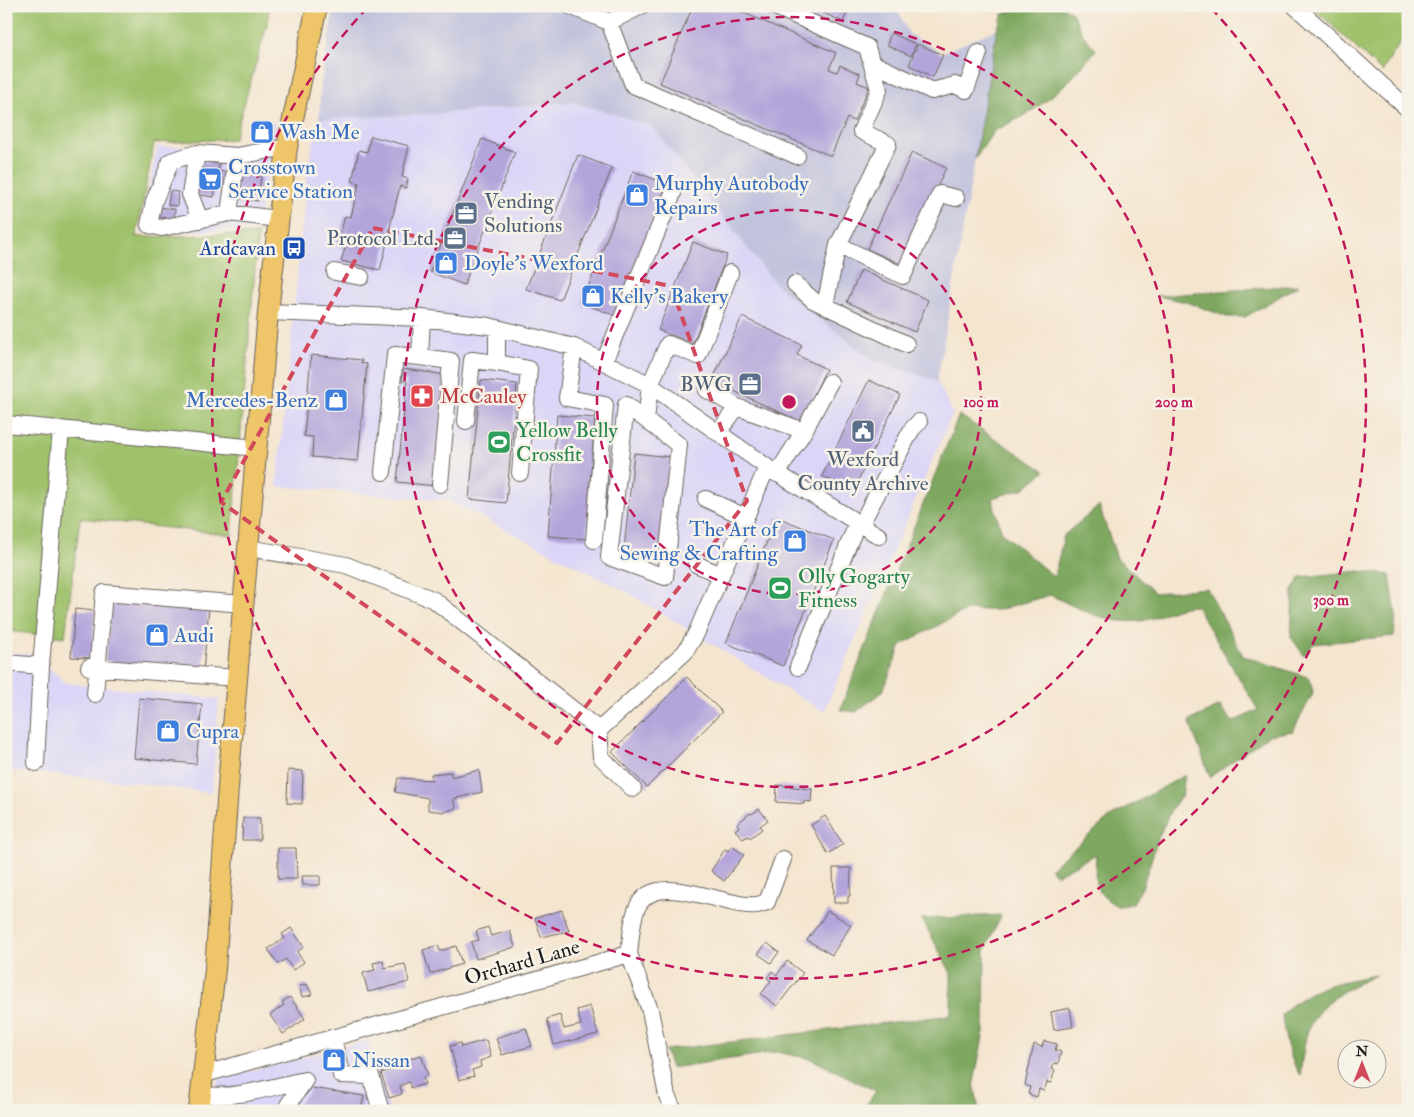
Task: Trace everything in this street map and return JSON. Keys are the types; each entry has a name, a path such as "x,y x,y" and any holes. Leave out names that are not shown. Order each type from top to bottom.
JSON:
{"main road":[{"path":"200,1103 205,1074 268,312 287,147 317,6"}],"street":[{"path":"570,6 609,22 633,84 797,156"},
{"path":"609,22 640,6"},
{"path":"773,6 867,47 879,90 861,131 888,144 838,245 824,305"},
{"path":"1295,6 1408,108"},
{"path":"872,63 932,90 955,84 966,90 979,53"},
{"path":"278,220 229,213 162,228 149,225 154,201 171,161 197,153 237,156 287,147"},
{"path":"197,153 190,194 200,220"},
{"path":"229,213 237,156"},
{"path":"604,362 672,193"},
{"path":"838,245 903,276 940,194 956,198"},
{"path":"335,272 361,277"},
{"path":"646,420 650,385 668,344 698,356 730,273"},
{"path":"795,284 813,300 906,344"},
{"path":"268,312 422,318 497,328 574,347 650,385 772,471 857,524 880,536"},
{"path":"420,357 422,318"},
{"path":"496,363 497,328"},
{"path":"574,347 567,398 605,404 594,540"},
{"path":"383,472 395,355 451,361 440,484"},
{"path":"466,421 472,360 529,369 520,474"},
{"path":"599,730 685,652 696,634 745,517 772,471 804,431 830,382"},
{"path":"707,390 736,407 804,431"},
{"path":"626,405 646,420 679,445 665,577 609,557 626,405"},
{"path":"718,433 736,407"},
{"path":"798,667 857,524 863,520 899,450 919,422"},
{"path":"6,424 257,448"},
{"path":"36,764 41,666 61,429"},
{"path":"706,499 745,517"},
{"path":"248,548 346,565 434,600 599,730 601,757 633,789"},
{"path":"696,564 721,575"},
{"path":"95,694 93,667 104,593 244,604"},
{"path":"6,663 41,666"},
{"path":"93,667 238,678"},
{"path":"674,1111 667,1096 650,1010 629,954 637,907 648,895 662,890 704,894 755,906 767,902 783,858"},
{"name":"Orchard Lane","path":"205,1074 629,954"},
{"path":"333,1037 341,1075 370,1076 381,1111"},
{"path":"200,1103 305,1080 288,1105"}],"highlighted area":[{"path":"373,228 671,286 747,501 557,743 221,502"}],"shaded area":[{"path":"334,6 896,6 909,34 942,53 997,29 937,381 874,361 777,286 651,125 572,102 433,114 319,119 321,85"},
{"path":"572,102 652,125 777,286 874,361 937,381 953,413 824,712 625,591 450,501 277,486 308,164 319,119 433,114"},
{"path":"277,119 257,229 140,233 157,147 239,145"},
{"path":"6,653 33,654 66,683 219,699 212,793 122,781 6,770"},
{"name":"Nissan","path":"368,1040 390,1111 214,1111 219,1079"}],"green space":[{"path":"6,6 269,6 267,25 234,139 154,143 136,237 258,234 232,535 80,518 65,637 6,631"},
{"path":"1028,6 1061,6 1072,12 1083,35 1096,50 1071,79 1047,100 1026,115 994,131 975,159 997,29 1003,14"},
{"path":"1311,6 1408,6 1408,30 1382,72"},
{"path":"1299,285 1245,317 1227,317 1187,302 1157,296"},
{"path":"959,415 1045,471 1023,489 992,498 1002,533 1054,577 1064,535 1099,506 1117,558 1155,593 1207,588 1243,656 1310,678 1313,693 1293,731 1269,735 1210,777 1189,721 1220,706 1233,722 1258,710 1196,606 1174,610 1147,620 1128,622 1105,618 1050,595 998,610 967,610 901,645 883,691 856,712 840,710"},
{"path":"1360,571 1390,575 1396,615 1394,636 1313,644 1304,656 1291,637 1293,588 1301,577"},
{"path":"1185,775 1182,796 1172,808 1159,836 1142,888 1133,903 1119,907 1110,902 1099,891 1095,879 1096,854 1057,875 1050,869 1110,817"},
{"path":"1001,915 985,950 984,1032 974,1082 979,1111 862,1111 876,1091 811,1059 777,1052 671,1068 665,1050 951,1015 951,973 922,919"},
{"path":"1376,975 1343,992 1324,1006 1316,1015 1306,1037 1300,1075 1292,1061 1287,1046 1282,1014 1303,997 1314,991 1337,983"}],"building":[{"path":"693,6 728,6 836,53 829,69 837,72 840,65 860,74 857,82 869,87 854,121 847,118 831,156 660,83"},
{"path":"809,6 850,6 843,22"},
{"path":"891,33 916,44 911,56 887,45"},
{"path":"918,44 943,55 933,77 909,65"},
{"path":"371,136 409,146 402,177 408,179 406,188 400,186 389,231 396,233 393,245 387,243 380,270 341,261 345,248 337,246 345,216 351,217 359,183 352,181 359,150 367,152"},
{"path":"482,139 515,152 464,285 430,272"},
{"path":"912,152 946,168 901,264 867,249"},
{"path":"578,155 612,168 560,300 526,289"},
{"path":"199,161 219,164 218,171 232,173 234,165 262,169 258,201 228,197 230,189 216,187 214,197 194,194"},
{"path":"633,171 667,184 616,316 582,303"},
{"path":"170,191 178,192 177,206 168,205"},
{"path":"159,207 175,209 174,219 158,217"},
{"path":"693,242 727,255 693,343 658,330"},
{"path":"861,270 928,300 915,332 847,302"},
{"path":"742,317 802,345 797,355 826,369 801,422 712,381"},
{"name":"Mercedes-Benz","path":"311,355 362,360 361,363 367,364 358,461 312,457 313,437 304,436"},
{"path":"404,369 446,375 435,486 397,482 407,381 402,381"},
{"path":"481,380 517,384 506,503 469,499"},
{"name":"Wexford County Archive","path":"869,380 900,395 853,491 822,476"},
{"path":"557,415 595,418 586,539 548,536"},
{"path":"634,453 670,457 661,554 624,550"},
{"path":"777,517 834,540 783,666 726,643"},
{"name":"Audi","path":"111,599 209,608 203,671 105,661"},
{"path":"75,609 95,611 92,658 71,657"},
{"path":"687,677 722,712 647,787 612,752"},
{"name":"Cupra","path":"139,698 202,704 196,764 134,758"},
{"path":"288,770 303,771 302,804 287,803"},
{"path":"479,770 482,792 453,799 456,808 444,812 428,810 428,798 395,792 398,778 432,780 431,774 451,772 451,777"},
{"path":"777,785 812,789 811,802 804,801 804,804 776,802"},
{"path":"759,809 768,820 760,826 762,829 750,838 748,836 743,839 735,830 739,827 737,824 750,813 752,814"},
{"path":"825,816 843,844 828,854 811,825"},
{"path":"243,818 260,818 260,840 242,840"},
{"path":"732,846 744,855 724,881 711,871 725,849 728,851"},
{"path":"278,848 296,848 297,879 278,879"},
{"path":"833,868 851,868 848,903 834,903"},
{"path":"302,876 320,876 320,885 303,885"},
{"path":"562,910 569,931 541,937 535,918"},
{"path":"828,911 851,925 832,955 807,940"},
{"path":"488,927 491,936 510,931 515,947 476,959 471,942 479,940 476,931"},
{"path":"291,928 304,947 297,952 304,962 293,970 286,959 278,964 268,949 285,938 282,934"},
{"path":"767,943 779,952 771,963 758,954"},
{"path":"438,945 440,951 456,946 462,964 430,974 423,950"},
{"path":"383,961 384,968 405,964 409,982 368,992 363,973 375,970 373,963"},
{"path":"787,961 803,973 777,1006 761,994 771,981 767,978 772,971 777,975"},
{"path":"307,984 312,995 302,997 299,986"},
{"path":"290,997 305,1019 283,1034 270,1015 284,1005 282,1002"},
{"path":"590,1006 598,1034 554,1045 547,1019 560,1015 564,1029 581,1025 577,1010"},
{"path":"1070,1008 1073,1027 1054,1030 1051,1012"},
{"path":"526,1028 532,1046 502,1055 496,1038"},
{"path":"486,1040 491,1057 480,1061 481,1067 472,1070 474,1076 459,1080 450,1046 460,1043 461,1047"},
{"path":"1044,1041 1057,1044 1055,1050 1061,1052 1058,1064 1054,1063 1052,1069 1055,1070 1051,1083 1047,1082 1044,1091 1039,1089 1037,1097 1028,1094 1030,1087 1025,1085 1034,1044 1042,1047"},
{"path":"421,1055 428,1075 423,1077 425,1084 411,1088 409,1082 400,1086 402,1094 389,1098 381,1073 407,1065 405,1060"},
{"path":"312,1088 364,1096 361,1111 297,1111 302,1099"}],"place":[{"name":"Wash Me","path":"262,132"},
{"name":"Crosstown Service Station","path":"210,179"},
{"name":"Murphy Autobody Repairs","path":"637,195"},
{"name":"Vending Solutions","path":"466,213"},
{"name":"Protocol Ltd.","path":"455,238"},
{"name":"Ardcavan","path":"294,248"},
{"name":"Doyle's Wexford","path":"446,263"},
{"name":"Kelly's Bakery","path":"593,296"},
{"name":"BWG","path":"750,384"},
{"name":"McCauley","path":"422,396"},
{"name":"Mercedes-Benz","path":"336,400"},
{"name":"Wexford County Archive","path":"863,431"},
{"name":"Yellow Belly Crossfit","path":"499,442"},
{"name":"The Art of Sewing & Crafting","path":"795,541"},
{"name":"Olly Gogarty Fitness","path":"780,588"},
{"name":"Audi","path":"157,635"},
{"name":"Cupra","path":"168,731"},
{"name":"Nissan","path":"334,1060"}]}
